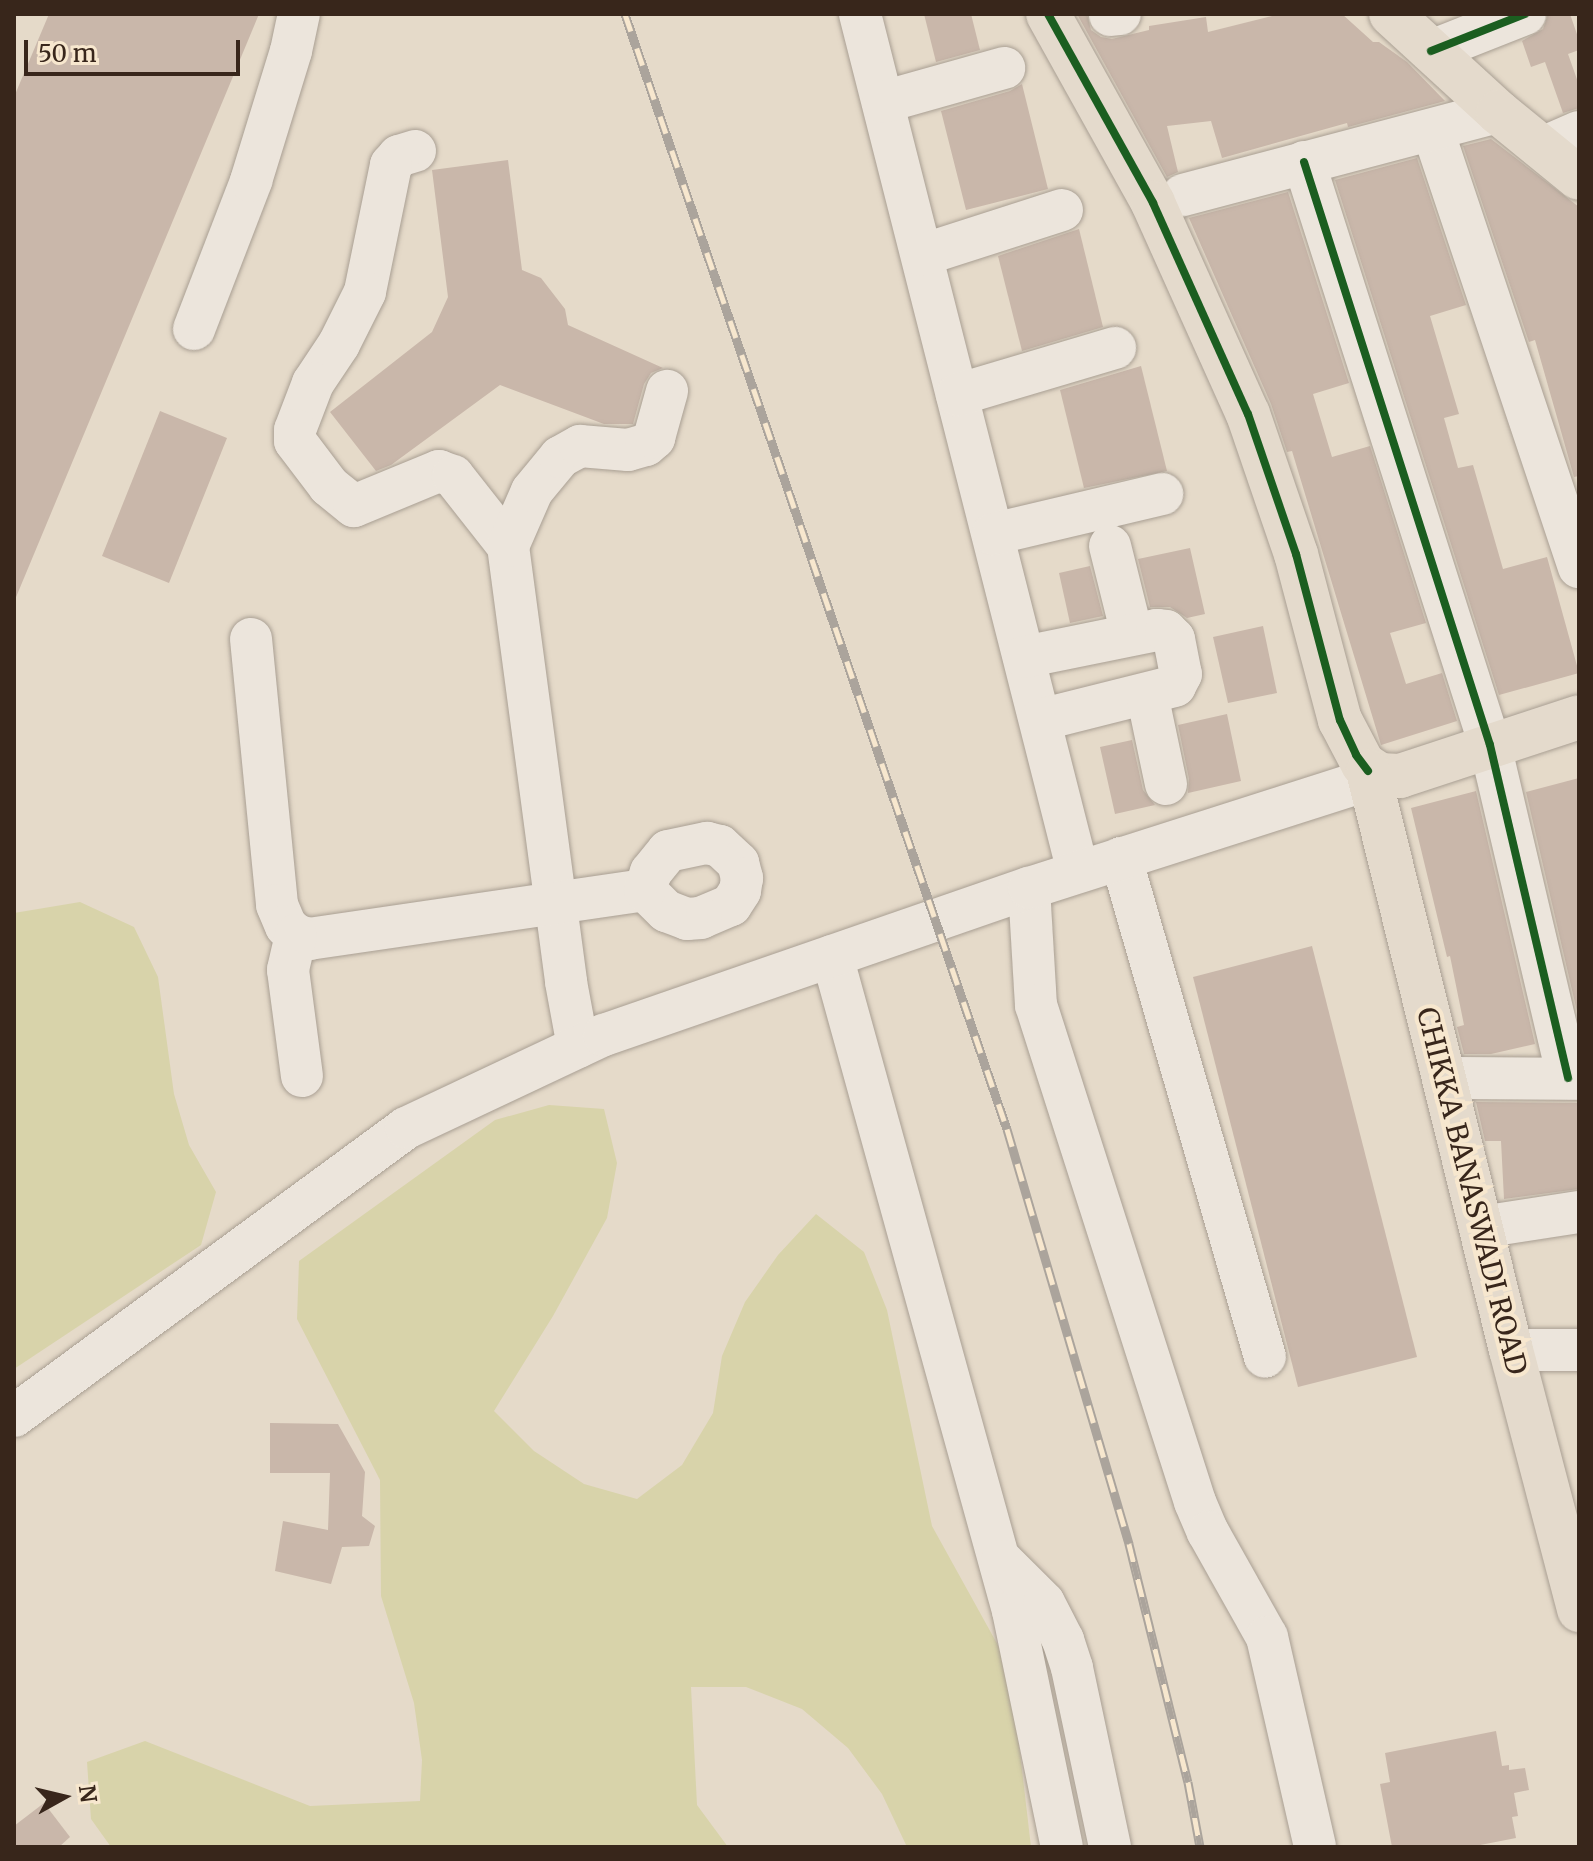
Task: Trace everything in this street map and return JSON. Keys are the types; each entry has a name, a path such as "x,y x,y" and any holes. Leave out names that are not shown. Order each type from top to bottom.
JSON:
{"main road":[{"name":"CHIKKA BANASWADI ROAD","path":"1048,14 1153,203 1248,414 1296,554 1340,720 1369,775 1511,1350 1564,1498 1579,1610"},
{"path":"1391,14 1498,112 1560,140 1579,178"},
{"path":"1369,775 1400,776 1579,717"}],"street":[{"path":"194,329 251,181 291,51 299,14"},
{"path":"860,14 1078,872"},
{"path":"1431,51 1525,14"},
{"path":"883,102 1004,68"},
{"path":"1183,195 1498,112"},
{"path":"1433,131 1579,567"},
{"path":"415,151 399,156 391,165 365,292 339,344 313,383 295,430 295,441 329,486 354,506 439,471 453,476 508,546 578,1047"},
{"path":"1304,162 1490,745 1574,1078 1444,1078"},
{"path":"922,255 1062,210"},
{"path":"957,395 1115,348"},
{"path":"508,546 532,491 560,457 580,446 628,450 646,445 654,438 667,391"},
{"path":"993,534 1162,494"},
{"path":"1110,546 1132,634"},
{"path":"1024,657 1157,630 1166,631 1174,639 1181,674 1175,686 1040,720"},
{"path":"251,639 277,905 286,926 296,935 309,939 556,906 645,890"},
{"path":"1147,694 1166,784"},
{"path":"14,1416 406,1128 578,1047 1029,888 1369,775"},
{"path":"1121,858 1265,1357"},
{"path":"1029,888 1036,1005 1195,1502 1208,1532 1267,1637 1315,1847"},
{"path":"296,935 288,970 302,1076"},
{"path":"832,956 1013,1611 1062,1847"},
{"path":"1481,1227 1579,1212"},
{"path":"1511,1350 1579,1350"},
{"path":"999,1557 1044,1603 1063,1640 1072,1668 1110,1847"}],"shaded area":[{"path":"80,902 134,927 158,977 174,1094 189,1145 216,1192 201,1245 14,1369 14,913"},
{"path":"549,1105 604,1109 617,1163 607,1218 553,1316 494,1411 534,1451 584,1484 637,1499 682,1465 713,1413 722,1356 745,1302 778,1255 816,1214 864,1252 887,1310 932,1526 1010,1667 1031,1847 907,1847 882,1794 848,1748 802,1709 746,1687 691,1687 697,1805 728,1847 111,1847 91,1819 87,1762 145,1741 310,1806 420,1801 422,1760 414,1703 381,1596 380,1480 297,1319 299,1261 495,1120"}],"building":[{"path":"49,14 259,14 14,602 14,97"},
{"path":"924,14 971,14 980,50 936,62"},
{"path":"1077,14 1087,14 1091,30 1101,37 1112,39 1149,30 1149,26 1206,17 1208,32 1280,14 1342,14 1373,42 1379,42 1407,62 1445,101 1348,127 1347,123 1222,158 1211,121 1167,126 1178,172 1167,177"},
{"path":"1548,14 1570,14 1579,40 1579,50 1568,54 1579,85 1579,108 1563,113 1545,62 1531,67 1522,41 1543,29"},
{"path":"1022,84 1048,189 966,210 941,111 1010,91"},
{"path":"1491,139 1579,207 1579,476 1574,477 1535,340 1529,342 1463,146"},
{"path":"1417,158 1466,305 1430,316 1459,414 1444,418 1458,468 1473,465 1503,569 1547,557 1579,673 1499,695 1335,180"},
{"path":"508,160 522,270 541,278 565,309 568,325 663,368 651,373 644,384 633,424 604,424 500,385 391,465 376,471 330,412 432,332 448,297 432,170"},
{"path":"1288,192 1349,383 1313,394 1332,457 1370,446 1426,623 1390,633 1406,684 1442,673 1457,721 1381,745 1292,451 1287,452 1271,404 1189,218"},
{"path":"1079,229 1103,327 1022,351 998,256"},
{"path":"1141,366 1167,471 1084,488 1060,390"},
{"path":"160,411 227,438 169,583 102,556"},
{"path":"1190,548 1205,614 1187,618 1170,607 1150,607 1138,559"},
{"path":"1090,566 1103,616 1070,623 1059,573"},
{"path":"1263,626 1277,693 1228,703 1213,637"},
{"path":"1227,714 1241,781 1188,793 1189,779 1178,725"},
{"path":"1132,740 1143,790 1155,805 1115,814 1100,747"},
{"path":"1579,778 1579,1020 1526,792"},
{"path":"1476,791 1535,1044 1491,1054 1464,1054 1457,1027 1464,1025 1450,956 1447,957 1411,808"},
{"path":"1312,946 1417,1357 1298,1387 1193,977"},
{"path":"1476,1102 1579,1103 1579,1189 1504,1199 1501,1141 1485,1141"},
{"path":"270,1423 338,1424 365,1472 362,1516 375,1526 369,1546 342,1547 331,1584 275,1571 283,1521 328,1530 330,1473 270,1473"},
{"path":"1496,1731 1502,1766 1509,1765 1509,1770 1525,1768 1529,1790 1514,1793 1518,1816 1512,1817 1516,1838 1470,1847 1392,1847 1380,1784 1390,1782 1385,1753"},
{"path":"44,1803 70,1837 59,1847 14,1847 14,1826"}],"railway":[{"path":"625,14 1007,1129 1129,1544 1188,1782 1200,1847"}],"cycle path":[{"path":"1048,14 1153,203 1248,414 1296,554 1340,720 1356,755 1368,771"},
{"path":"1431,51 1525,14"},
{"path":"1304,162 1490,745 1568,1078"}]}
